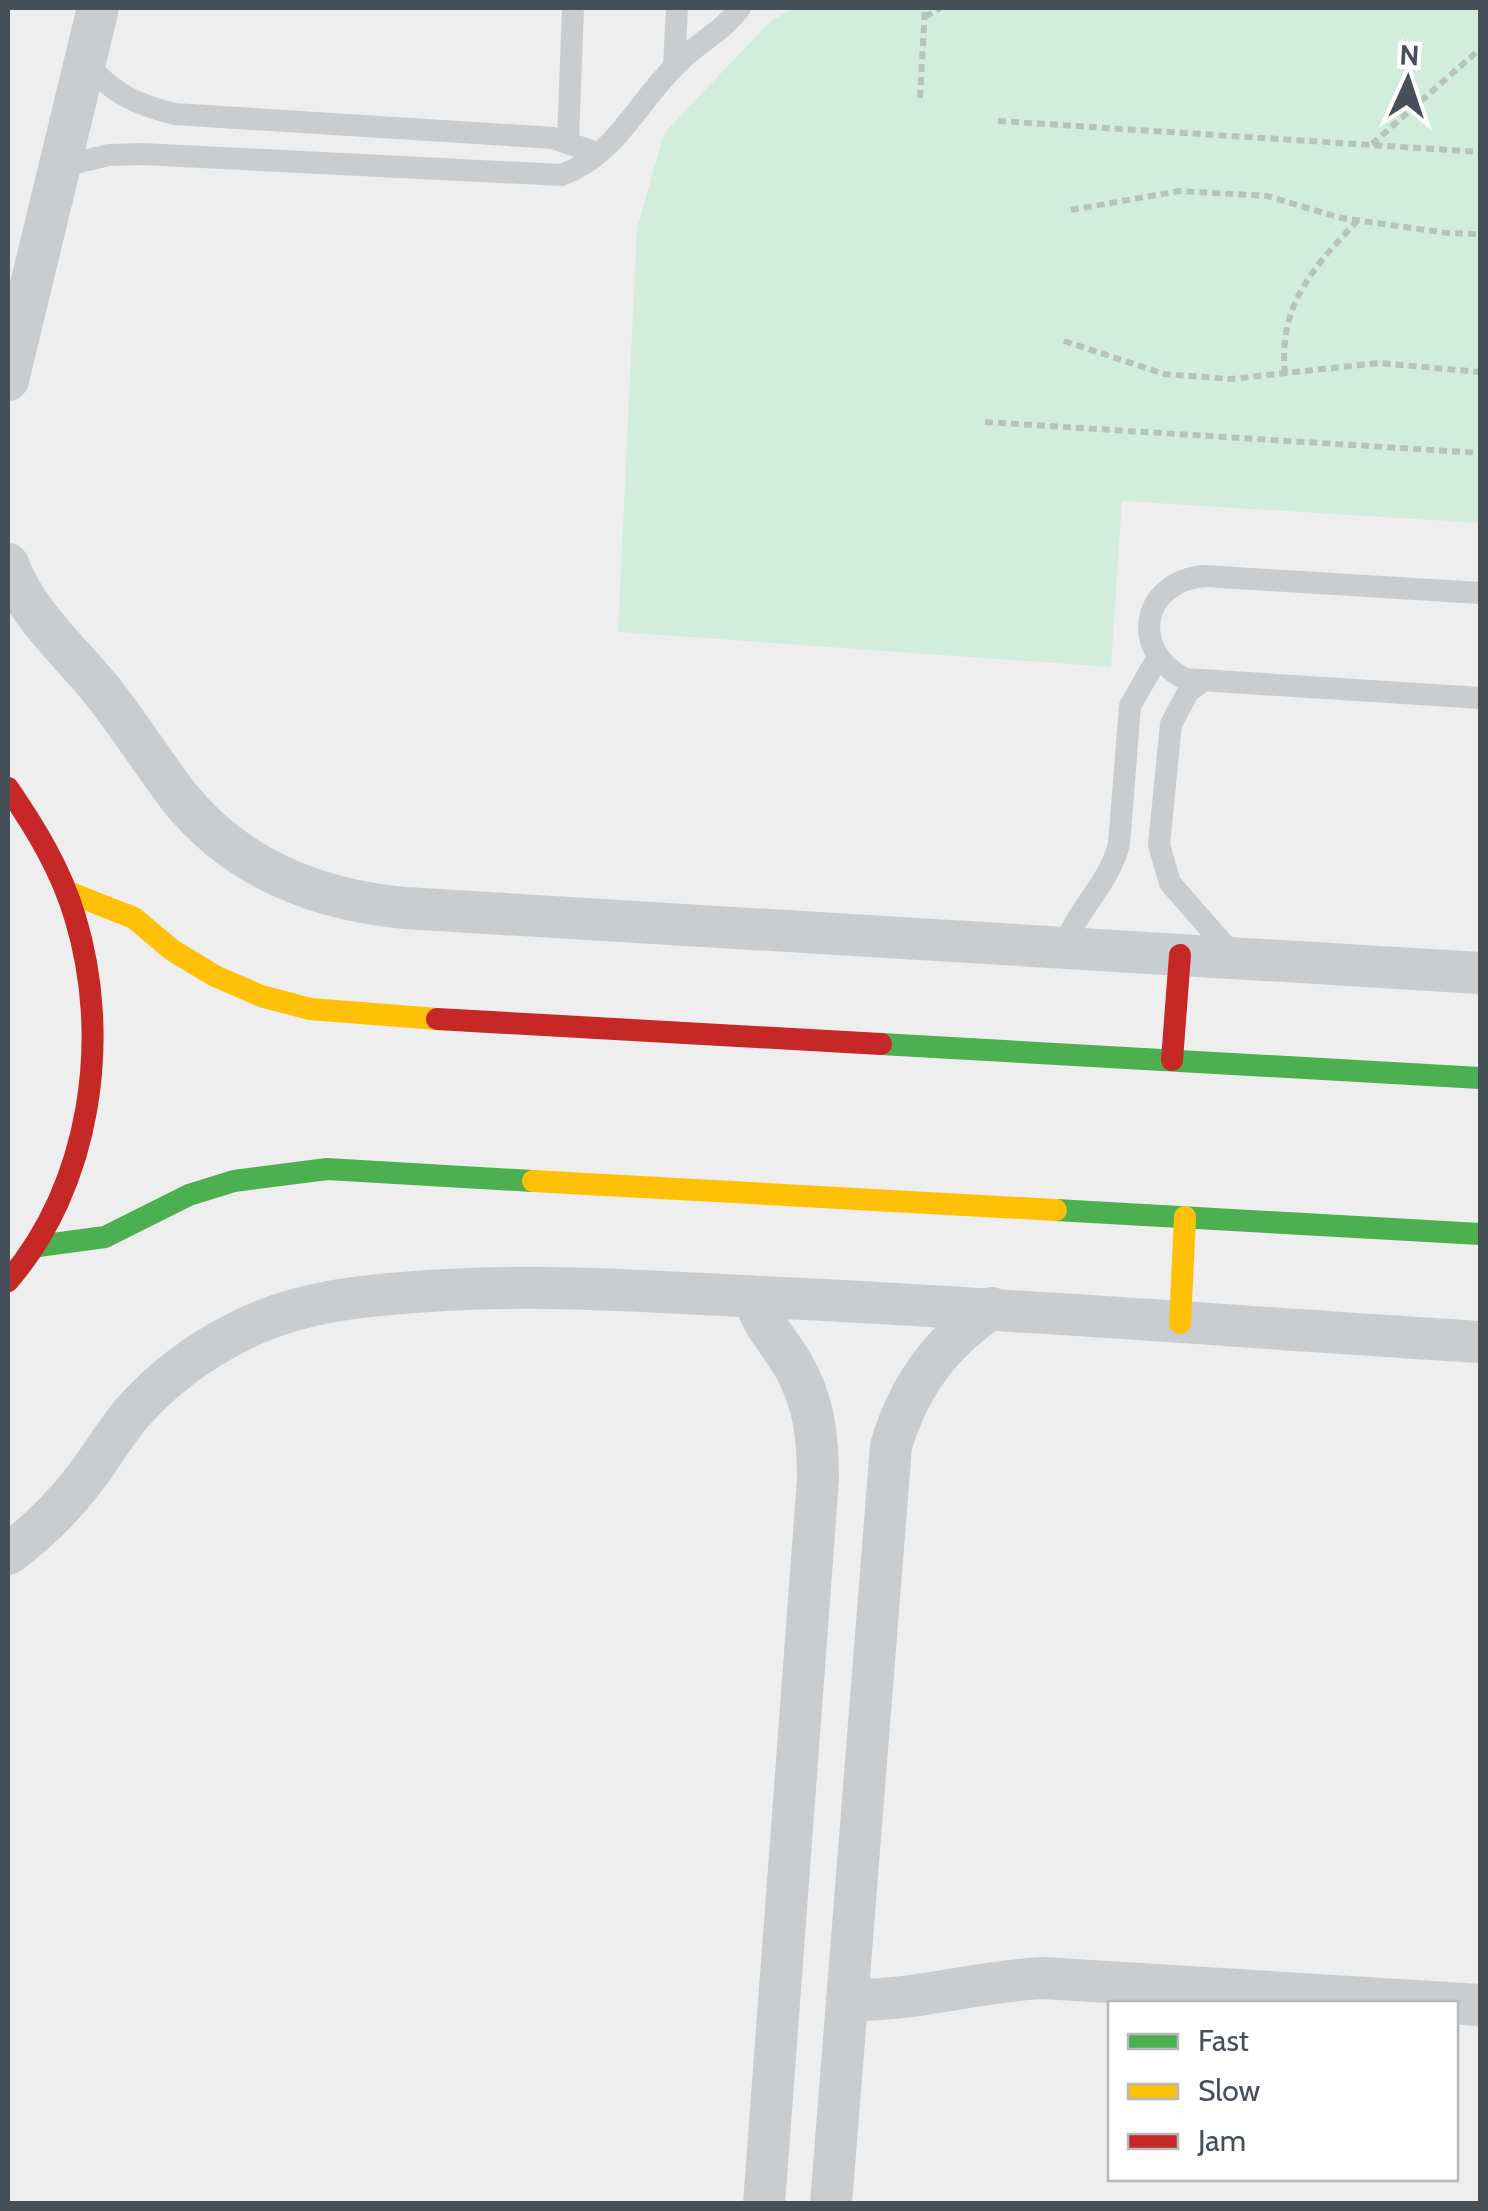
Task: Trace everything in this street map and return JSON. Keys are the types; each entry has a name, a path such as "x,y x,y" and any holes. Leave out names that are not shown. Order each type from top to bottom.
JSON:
{"main road":[{"path":"8,788 34,822 68,892 88,967 94,1039 88,1111 68,1180 38,1246 8,1282"},
{"path":"68,892 134,918 172,950 215,976 261,996 310,1009 1480,1078"},
{"path":"1172,1060 1180,956"},
{"path":"38,1246 105,1237 189,1195 234,1181 327,1168 1480,1234"},
{"path":"1180,1323 1186,1216"}],"street":[{"path":"8,380 98,8"},
{"path":"8,564 44,625 102,691 180,798 243,856 274,875 320,894 362,904 405,908 1480,974"},
{"path":"8,1554 54,1514 132,1412 210,1346 261,1321 345,1299 472,1288 596,1288 992,1308 1480,1342"},
{"path":"754,1297 758,1312 792,1362 808,1396 818,1436 764,2204"},
{"path":"831,2204 891,1446 899,1418 927,1367 946,1344 992,1308"},
{"path":"846,2000 873,2001 975,1983 1042,1978 1415,2001"}],"lane":[{"path":"568,140 573,8"},
{"path":"674,66 677,8"},
{"path":"62,166 109,155 142,154 546,177 575,170 628,126 674,66 730,22 740,8"},
{"path":"86,62 105,85 126,98 175,114 568,140 596,153"},
{"path":"1480,593 1204,576 1188,578 1161,594 1149,624 1150,641 1158,657 1185,679 1480,698"},
{"path":"1064,950 1075,922 1114,864 1130,706 1158,657"},
{"path":"1203,682 1188,692 1171,724 1159,845 1170,883 1235,958"}],"path":[{"path":"920,98 925,8"},
{"path":"925,17 940,8"},
{"path":"1372,144 1480,49"},
{"path":"998,121 1480,152"},
{"path":"1071,210 1179,190 1267,196 1358,220 1480,234"},
{"path":"1285,374 1282,349 1290,311 1315,266 1358,220"},
{"path":"1064,341 1164,374 1231,379 1379,363 1480,372"},
{"path":"986,422 1480,453"}],"green space":[{"path":"793,8 1480,8 1480,523 1122,501 1111,667 618,632 637,229 664,133 770,22"}],"traffic: fast":[{"path":"881,1044 1480,1078"},
{"path":"38,1246 105,1237 189,1195 234,1181 327,1169 533,1181"},
{"path":"1056,1210 1480,1234"}],"traffic: slow":[{"path":"68,892 134,918 172,950 215,976 261,996 310,1009 437,1019"},
{"path":"533,1181 1056,1210"},
{"path":"1180,1323 1185,1217"}],"traffic: jam":[{"path":"8,788 63,883 86,963 92,1011 92,1060 75,1156 59,1201 36,1243 8,1281"},
{"path":"1172,1060 1180,955"},
{"path":"437,1019 881,1044"}]}
